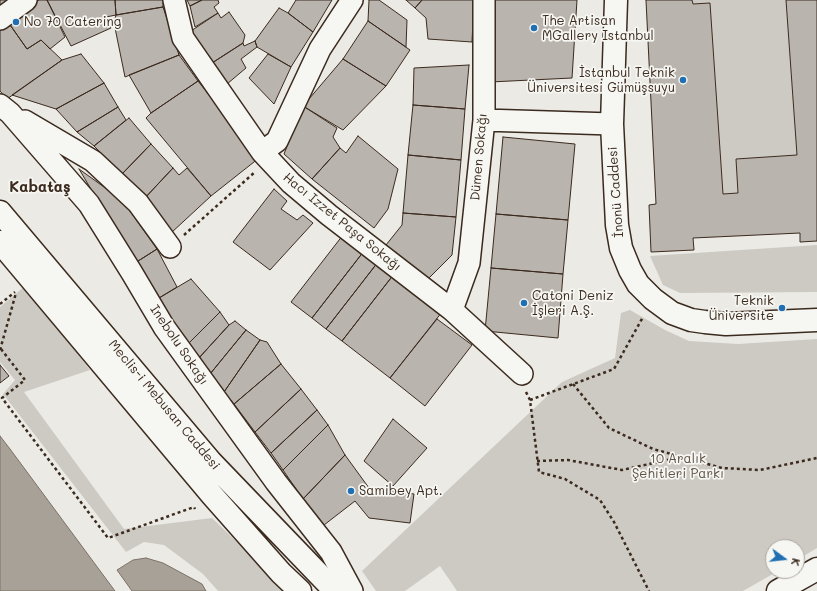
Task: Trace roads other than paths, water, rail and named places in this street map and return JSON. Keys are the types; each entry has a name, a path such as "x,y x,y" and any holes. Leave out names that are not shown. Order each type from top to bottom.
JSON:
{"main road":[{"name":"İnonü Caddesi","path":"616,0 612,124 617,225 621,248 630,270 638,284 672,313 691,320 726,324 817,320"},
{"name":"Meclis-i Mebusan Caddesi","path":"0,212 211,462 335,591"},
{"name":"Meclis-i Mebusan Caddesi","path":"0,242 212,495 300,591"},
{"path":"778,591 817,569"}],"street":[{"path":"0,19 26,0"},
{"name":"Hacı Izzet Paşa Sokağı","path":"174,0 184,38 265,156 291,183 329,215 452,310 522,374"},
{"path":"265,156 277,140 320,49 352,0"},
{"name":"Dümen Sokağı","path":"452,310 469,263 484,120 484,0"},
{"path":"5,109 93,161 138,203 170,247"},
{"name":"Inebolu Sokağı","path":"5,109 89,204 164,327 276,482 331,552 352,591"},
{"path":"484,120 612,124"}],"place":[{"name":"No 70 Catering","path":"16,22"},
{"name":"The Artisan MGallery Istanbul","path":"534,28"},
{"name":"İstanbul Teknik Üniversitesi Gümüşsuyu","path":"683,80"},
{"name":"Catoni Deniz İşleri A.Ş.","path":"524,303"},
{"name":"Teknik Üniversite","path":"782,308"},
{"name":"Samibey Apt.","path":"351,491"}],"district":[{"name":"Kabataş","path":"40,187"}],"park label":[{"name":"10 Aralık Şehitleri Parkı","path":"678,466"}]}
